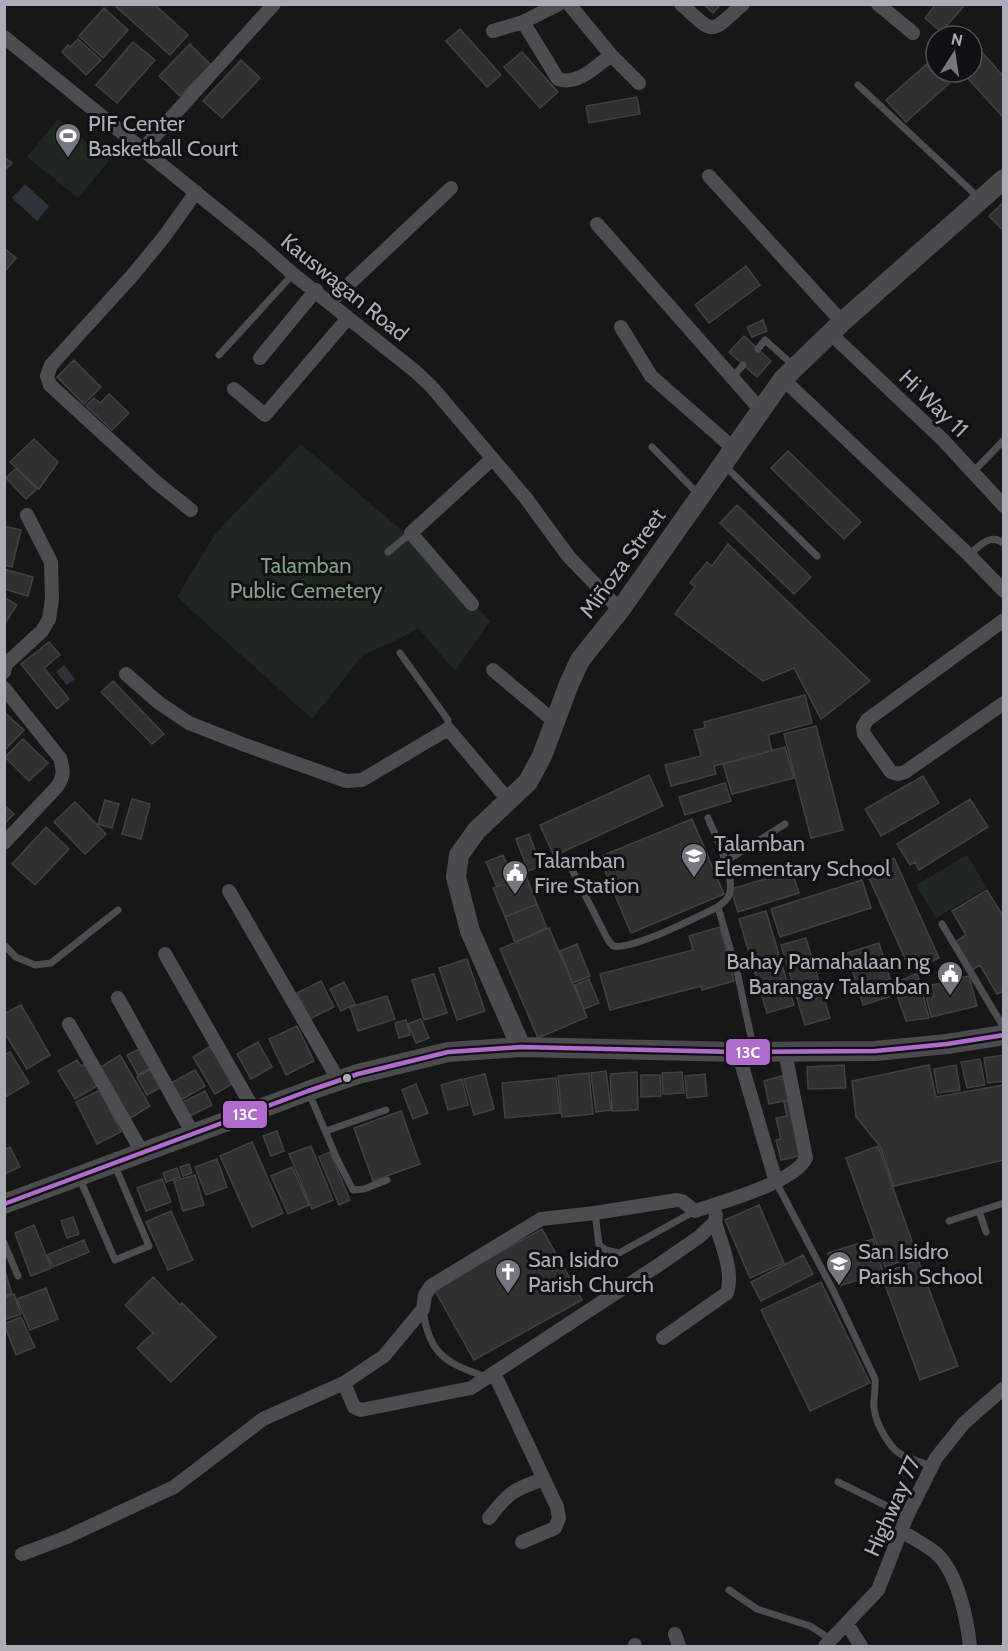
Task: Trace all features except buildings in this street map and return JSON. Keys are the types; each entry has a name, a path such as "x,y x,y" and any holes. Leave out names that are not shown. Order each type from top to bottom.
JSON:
{"main road":[{"name":"Miñoza Street","path":"521,1047 470,930 456,877 459,855 477,830 528,782 542,756 580,660 620,610 727,455 789,373 836,327 1003,181"},
{"path":"4,1204 308,1091 358,1074 448,1052 521,1047 746,1052 875,1051 947,1044 1004,1035"}],"street":[{"path":"143,149 274,4"},
{"path":"493,31 523,22 559,4"},
{"path":"569,4 611,55 639,83"},
{"path":"681,4 705,26 711,28 719,26 743,4"},
{"path":"878,4 913,33"},
{"path":"523,22 558,79 573,81 611,55"},
{"name":"Kauswagan Road","path":"4,37 431,386 525,497 569,557 620,610"},
{"name":"Hi Way 11","path":"709,176 836,327 1004,506"},
{"path":"330,302 451,188"},
{"path":"191,510 157,483 50,385 47,376 51,365 131,277 164,237 196,192"},
{"path":"597,224 760,409"},
{"path":"260,357 316,291"},
{"path":"234,389 265,415 348,318"},
{"path":"621,327 651,376 727,455"},
{"path":"789,373 1004,591"},
{"path":"472,604 411,534 492,459"},
{"path":"5,666 42,631 49,619 52,599 51,562 27,515"},
{"path":"1004,620 867,720 863,727 864,734 891,772 898,774 905,772 1004,703"},
{"path":"494,670 555,722"},
{"path":"126,674 159,704 189,723 346,781 362,780 448,729 509,801"},
{"path":"4,688 60,758 64,771 62,780 56,789 4,843"},
{"path":"229,891 339,1081"},
{"path":"165,954 255,1112"},
{"path":"118,998 193,1134"},
{"path":"69,1024 142,1152"},
{"path":"746,1052 776,1182"},
{"path":"22,1554 67,1537 174,1487 263,1419 344,1383 384,1356 423,1309 425,1295 431,1286 535,1221 677,1200 682,1201 694,1211 776,1182 802,1165 806,1158 785,1052"},
{"path":"663,1338 727,1293 730,1284 729,1272 715,1222 717,1203"},
{"path":"344,1383 354,1407 361,1410 471,1388 660,1264 699,1237 715,1222"},
{"path":"491,1376 557,1507 559,1518 555,1528 522,1542"},
{"name":"Highway 77","path":"829,1643 878,1590 907,1516 936,1458 964,1423 1004,1388"},
{"path":"489,1518 507,1495 518,1487 544,1479"},
{"path":"901,1531 936,1553 952,1576 967,1621 970,1647"},
{"path":"847,1624 861,1647"}],"lane":[{"path":"858,85 980,200"},
{"path":"219,355 293,274"},
{"path":"758,349 765,340 789,373"},
{"path":"732,378 743,365"},
{"path":"973,472 1003,442"},
{"path":"652,447 699,495"},
{"path":"727,455 817,556"},
{"path":"388,552 411,534"},
{"path":"969,555 991,538 1004,544"},
{"path":"400,653 448,720 448,729"},
{"path":"566,858 613,946 626,946 718,907 730,893 726,861 708,818"},
{"path":"726,861 785,824"},
{"path":"718,907 738,976 746,1052"},
{"path":"4,945 16,957 35,965 51,963 118,910"},
{"path":"942,924 1004,1028"},
{"path":"308,1091 353,1190 364,1189 387,1180"},
{"path":"326,1131 386,1110"},
{"path":"79,1177 115,1260 149,1246 114,1164"},
{"path":"776,1182 834,1292 875,1379 873,1406 876,1419 891,1445 902,1455 932,1466"},
{"path":"949,1221 1004,1203"},
{"path":"595,1213 599,1245 606,1250 619,1253 694,1211"},
{"path":"979,1211 986,1232"},
{"path":"4,1243 18,1276"},
{"path":"423,1309 429,1341 447,1361 491,1376"},
{"path":"838,1482 907,1516"},
{"path":"729,1590 757,1609 810,1626 829,1643"}],"green space":[{"name":"PIF Center Basketball Court","path":"58,119 109,161 78,198 27,157"},
{"name":"Talamban Public Cemetery","path":"301,444 407,535 490,621 455,671 418,628 363,655 312,719 177,597 215,534"},
{"path":"967,855 987,888 936,918 916,885"}],"shaded area":[{"path":"25,184 49,206 37,221 12,198"},
{"path":"64,665 75,679 67,685 56,672"}],"transit line":[{"name":"13C","path":"4,1204 308,1091 358,1074 448,1052 521,1047 738,1052 875,1051 947,1044 1004,1035"}],"place":[{"name":"PIF Center Basketball Court","path":"68,159"},
{"name":"Talamban Elementary School","path":"694,879"},
{"name":"Talamban Fire Station","path":"515,896"},
{"name":"Bahay Pamahalaan ng Barangay Talamban","path":"950,997"},
{"name":"San Isidro Parish School","path":"839,1287"},
{"name":"San Isidro Parish Church","path":"508,1295"}]}
